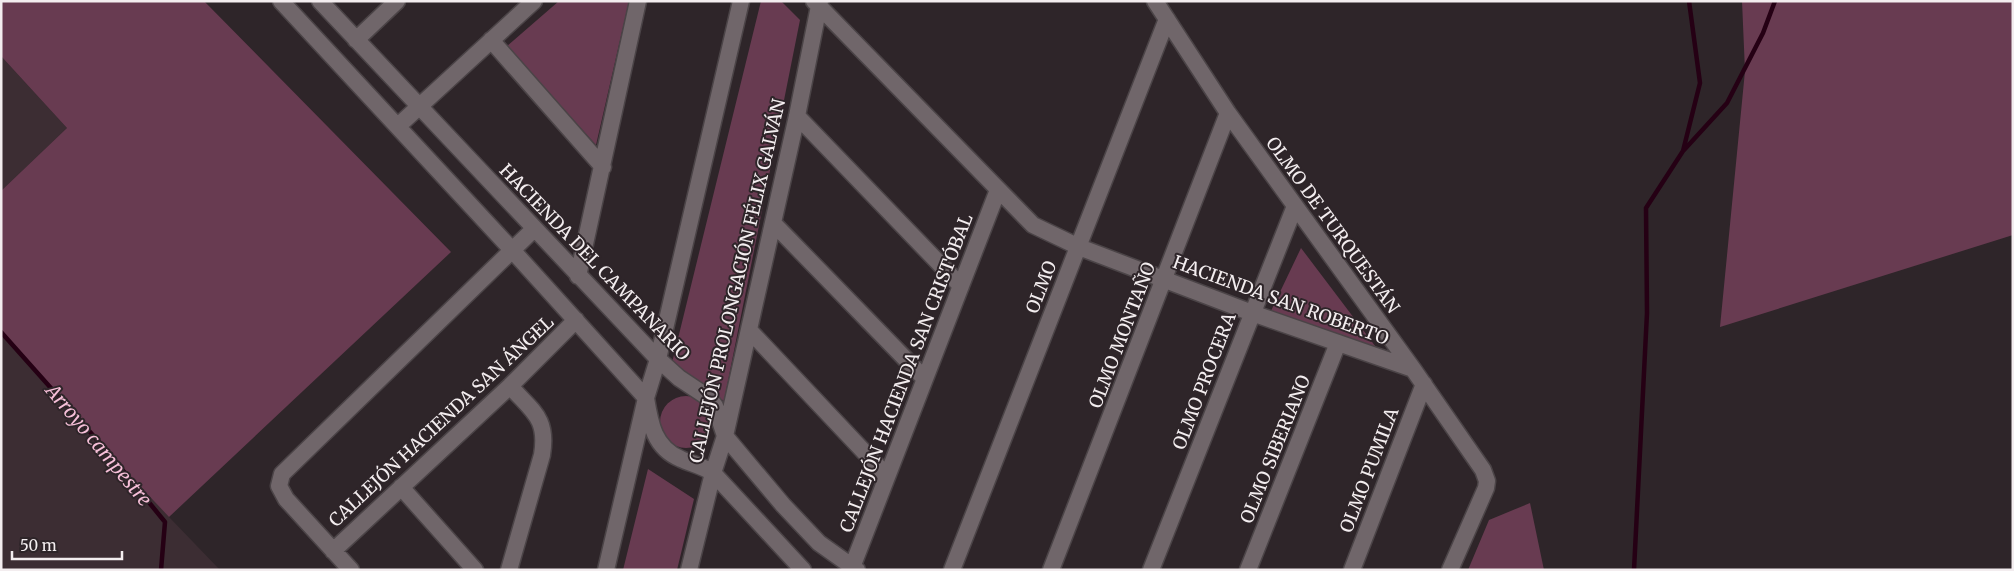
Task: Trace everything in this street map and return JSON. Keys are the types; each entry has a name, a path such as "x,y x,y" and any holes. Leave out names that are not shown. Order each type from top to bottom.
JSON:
{"street":[{"path":"281,1 513,251 646,398 651,428 662,447 670,454 702,466 713,473 803,570"},
{"name":"HACIENDA DEL CAMPANARIO","path":"320,1 418,108 658,360 679,378 709,398 715,406 725,436 783,505 810,534 853,569"},
{"path":"356,40 397,1"},
{"path":"398,126 534,1"},
{"path":"578,276 638,1"},
{"path":"606,570 646,398 658,360 741,1"},
{"name":"OLMO DE TURQUESTÁN","path":"1154,1 1228,114 1413,368 1484,470 1487,481 1486,488 1450,570"},
{"name":"CALLEJÓN PROLONGACIÓN FÉLIX GALVÁN","path":"689,570 713,473 725,436 750,330 797,116 818,3"},
{"name":"HACIENDA SAN ROBERTO","path":"818,3 1026,220 1046,232 1079,247 1252,313 1413,368"},
{"name":"OLMO","path":"952,570 1167,19"},
{"path":"492,40 603,167"},
{"name":"OLMO MONTAÑO","path":"1051,570 1228,114"},
{"path":"797,116 961,286"},
{"name":"CALLEJÓN HACIENDA SAN CRISTÓBAL","path":"853,569 886,475 998,190"},
{"name":"OLMO PROCERA","path":"1151,570 1295,206"},
{"path":"774,223 924,378"},
{"path":"351,570 286,499 279,486 282,474 534,229"},
{"name":"CALLEJÓN HACIENDA SAN ÁNGEL","path":"333,551 510,386 576,320"},
{"path":"750,330 886,475"},
{"name":"OLMO SIBERIANO","path":"1248,570 1338,343"},
{"name":"OLMO PUMILA","path":"1352,570 1424,384"},
{"path":"509,570 542,455 544,439 540,419 510,386"},
{"path":"401,487 475,570"}],"shaded area":[{"path":"1,1 204,1 451,252 169,517 107,451 1,332 1,191 67,128 1,56"},
{"path":"559,1 629,1 596,145 507,46"},
{"path":"761,1 781,1 800,20 724,401 671,367"},
{"path":"1742,1 2013,1 2013,235 1720,327 1745,71"},
{"path":"1,56 67,128 1,191"},
{"path":"1301,248 1388,363 1270,313"},
{"path":"1,331 169,517 220,570 1,570"},
{"path":"681,396 691,396 705,403 712,417 712,427 705,441 691,448 681,448 671,444 664,437 660,427 660,417 664,407 671,400"},
{"path":"648,469 694,499 677,570 623,570"},
{"path":"1530,503 1544,570 1468,570 1489,520"}],"waterway":[{"path":"1634,570 1647,313 1646,208 1683,151 1700,83 1689,1"},
{"path":"1684,150 1727,103 1763,33 1775,1"},
{"name":"Arroyo campestre","path":"1,332 107,451 165,522 161,570"}]}
